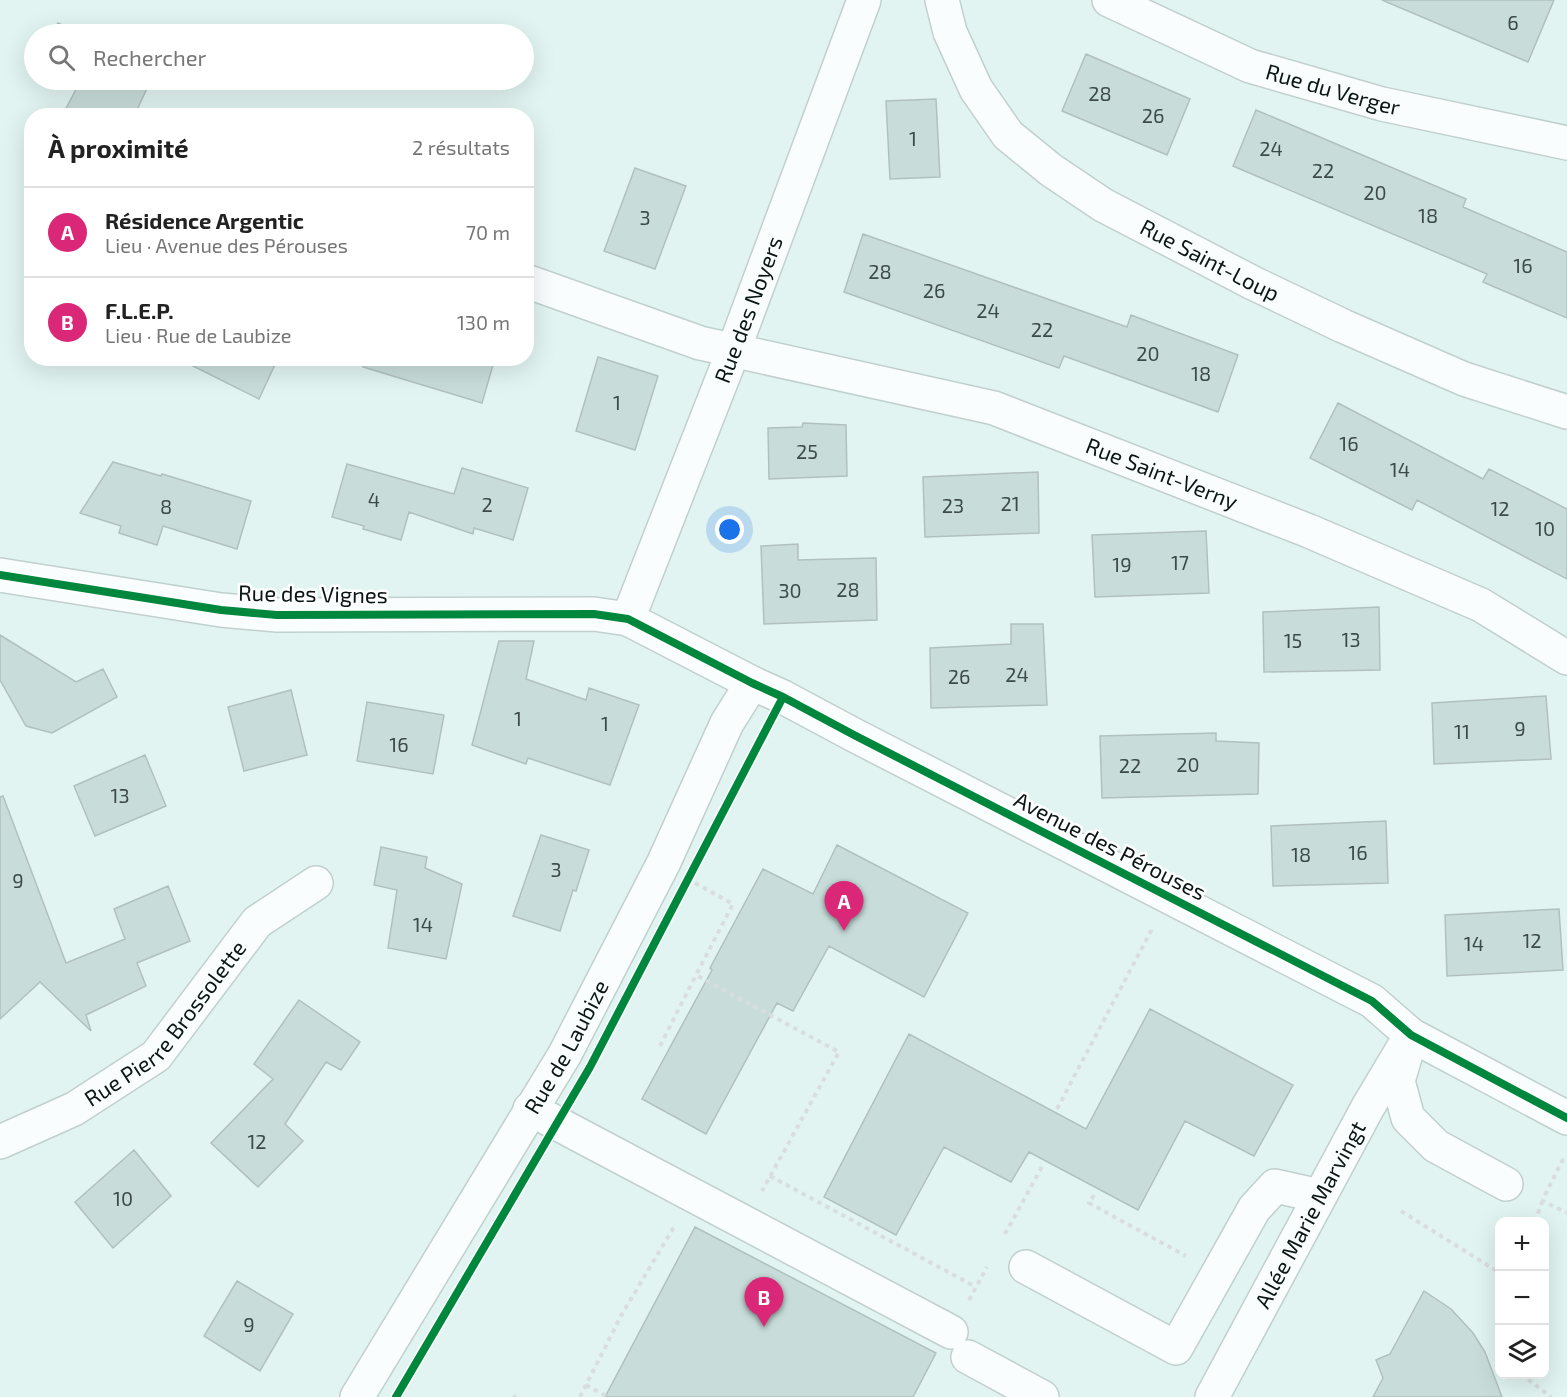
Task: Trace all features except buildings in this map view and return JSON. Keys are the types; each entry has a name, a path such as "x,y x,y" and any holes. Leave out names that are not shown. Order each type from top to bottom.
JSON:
{"street":[{"name":"Rue des Noyers","path":"628,619 734,349 864,0"},
{"name":"Rue Saint-Loup","path":"942,0 950,32 976,89 1008,135 1051,170 1103,205 1253,283 1464,380 1567,412"},
{"name":"Rue du Verger","path":"1109,0 1250,66 1382,104 1567,143"},
{"name":"Rue Saint-Verny","path":"534,284 700,343 994,408 1309,531 1449,591 1481,605 1567,658"},
{"name":"Rue des Vignes","path":"0,574 221,610 277,615 594,614 628,619"},
{"name":"Avenue des Pérouses","path":"628,619 1372,1001 1411,1035 1567,1118"},
{"name":"Rue de Laubize","path":"357,1397 565,1054 664,862 727,723 752,683"},
{"name":"Rue Pierre Brossolette","path":"0,1142 74,1109 156,1056 257,922 316,883"},
{"path":"1411,1035 1398,1082 1408,1118 1436,1146 1506,1184"},
{"name":"Allée Marie Marvingt","path":"1212,1397 1368,1107 1411,1035"},
{"path":"530,1109 745,1223 959,1345 1042,1397"},
{"path":"1026,1267 1176,1348 1254,1209 1275,1186 1320,1196"}],"path":[{"path":"660,1046 733,904 688,879 664,862"},
{"path":"1057,1109 1169,897"},
{"path":"696,975 839,1052 745,1223"},
{"path":"1554,1173 1567,1151"},
{"path":"770,1176 976,1287"},
{"path":"1094,1195 1089,1203 1218,1273"},
{"path":"1542,1201 1567,1213"},
{"path":"1401,1211 1497,1271"},
{"path":"580,1397 622,1314 675,1224"},
{"path":"1528,1379 1551,1397"},
{"path":"586,1385 608,1397"}],"cycle path":[{"path":"0,575 221,610 277,615 594,614 628,619 1372,1001 1411,1035 1567,1118"},
{"path":"396,1397 590,1067 783,697"}],"place":[{"name":"Résidence Argentic","path":"844,931"},
{"name":"F.L.E.P.","path":"764,1327"}]}
